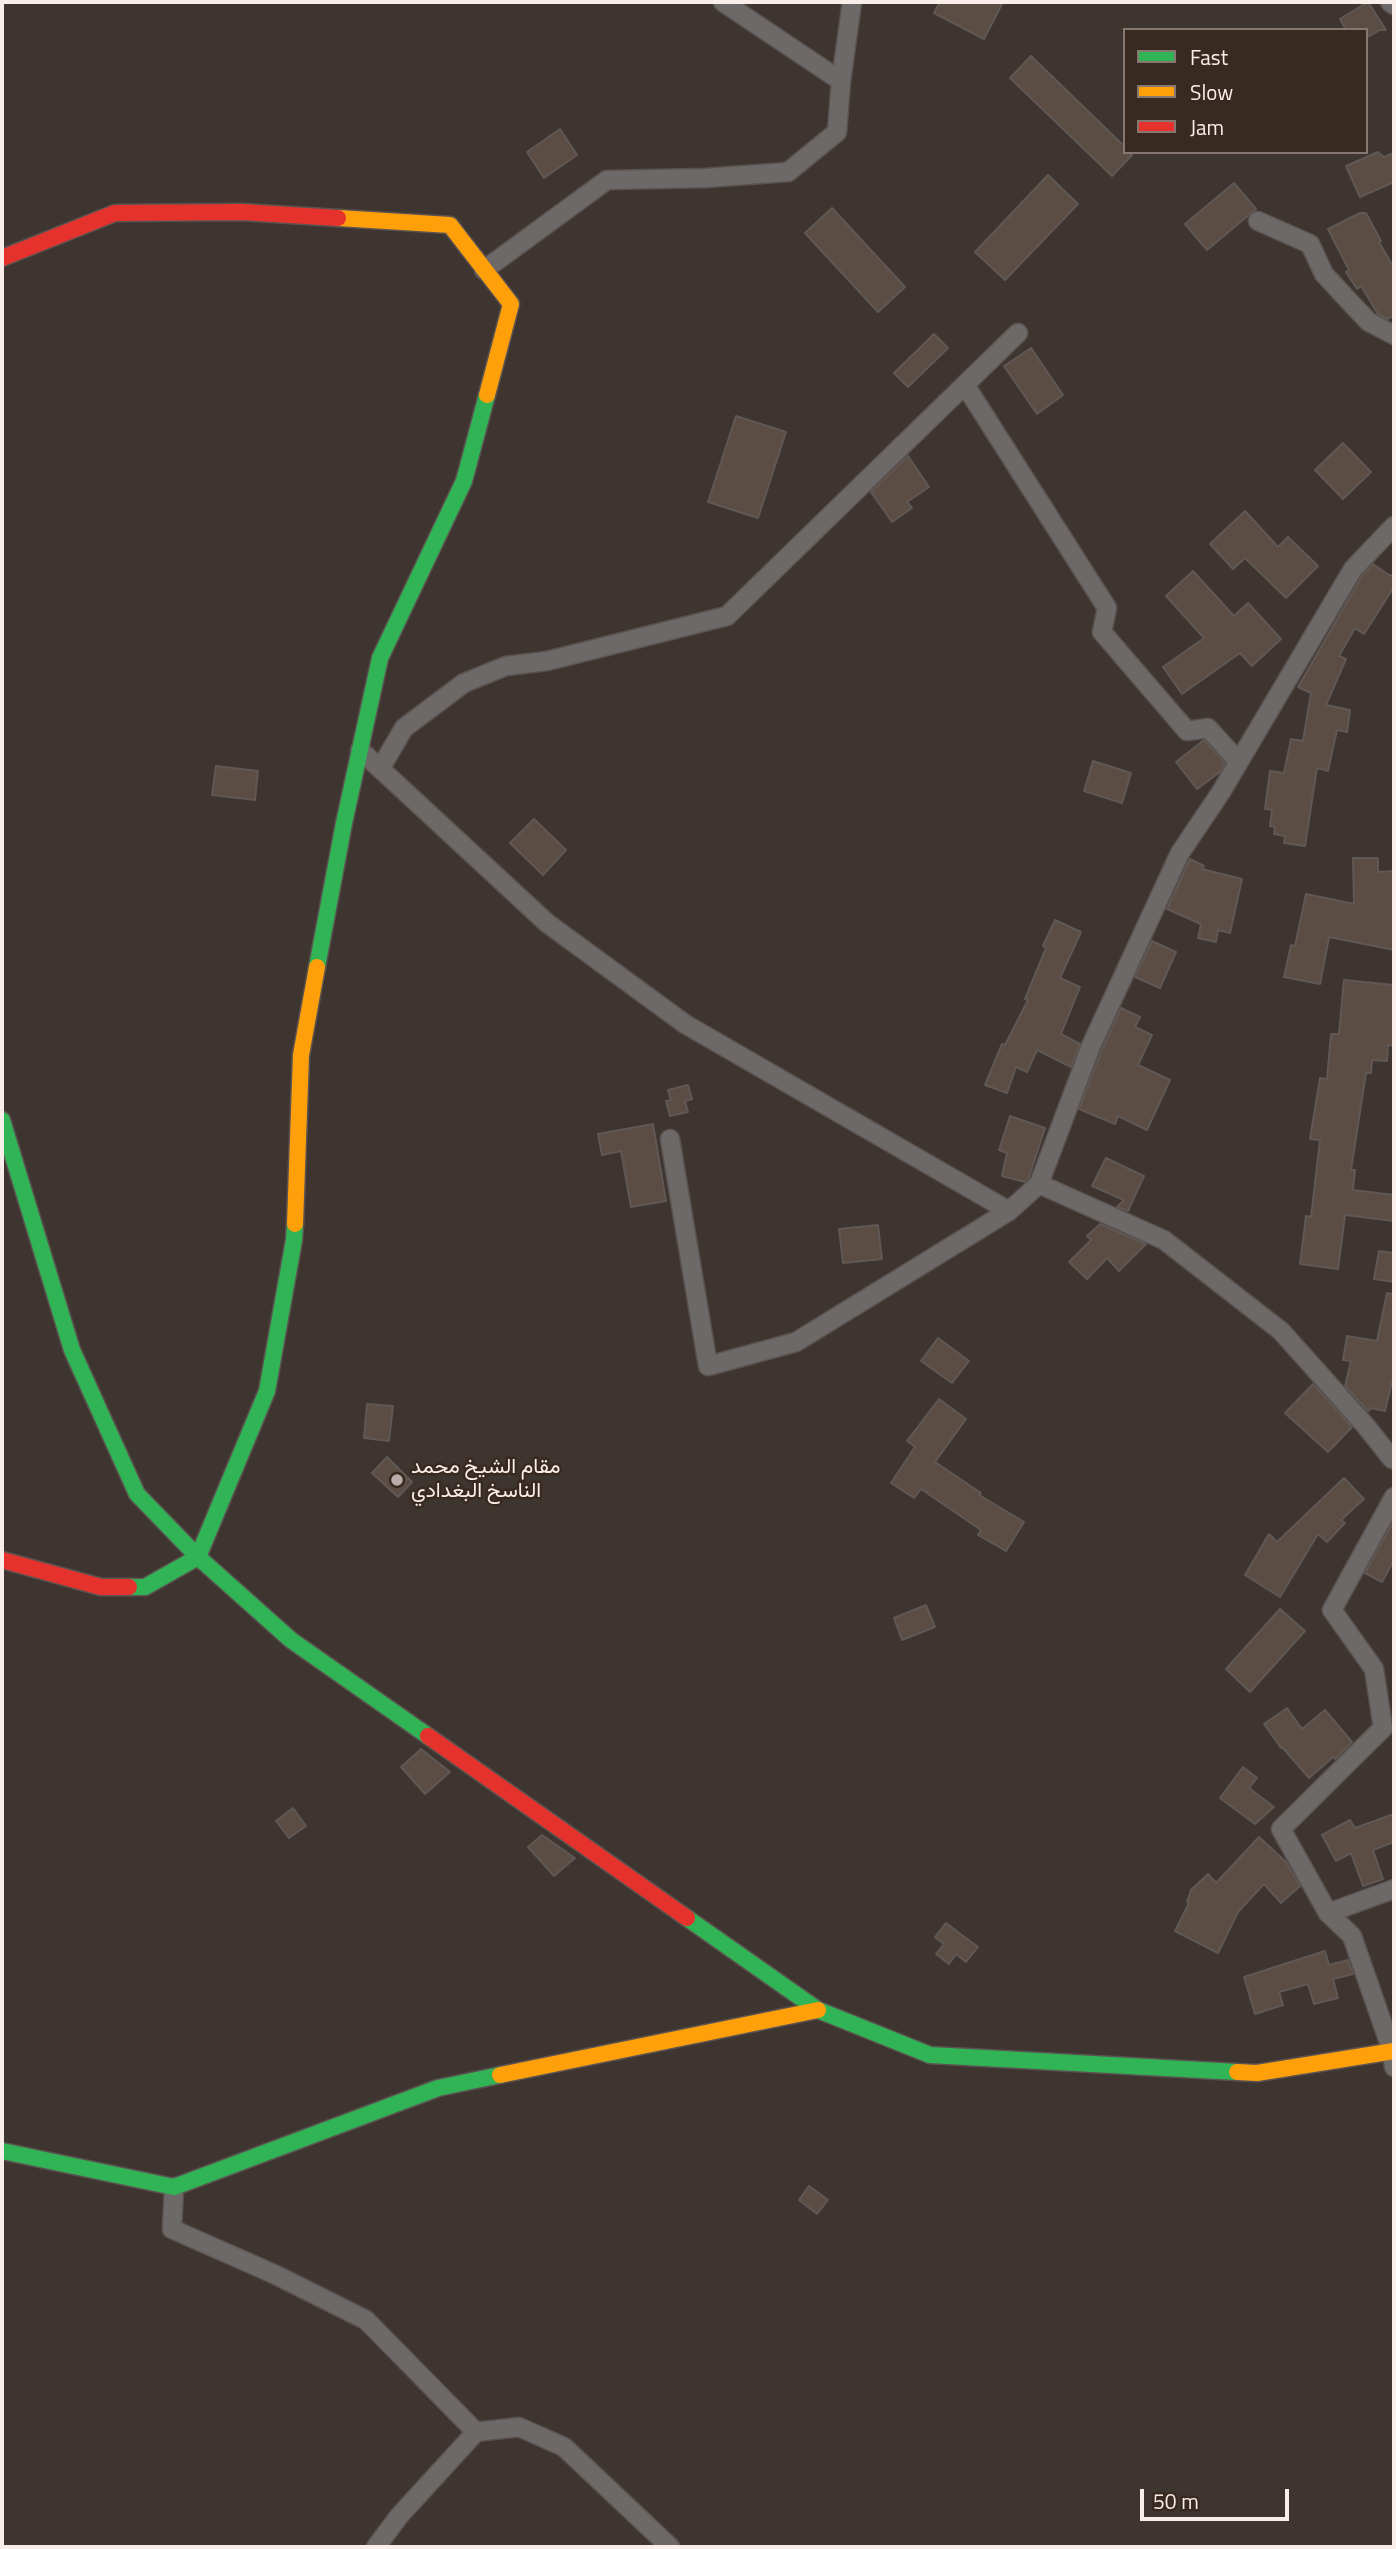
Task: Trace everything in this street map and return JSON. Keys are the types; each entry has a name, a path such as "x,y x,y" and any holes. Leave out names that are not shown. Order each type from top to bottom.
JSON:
{"street":[{"path":"723,2 841,81"},
{"path":"484,270 607,180 705,178 788,172 837,132 852,2"},
{"path":"1390,2 1394,5"},
{"path":"2,258 115,213 242,212 450,225 511,304 464,481 380,659 344,823 301,1055 295,1240 267,1391 198,1557 145,1587 101,1587 2,1560"},
{"path":"1258,221 1310,244 1324,274 1347,299 1369,322 1394,335"},
{"path":"380,769 404,728 464,684 506,666 547,661 727,616 1018,333"},
{"path":"965,385 1108,608 1102,632 1187,731 1208,728 1239,762"},
{"path":"670,1139 708,1366 796,1342 1009,1210 1039,1184 1091,1046 1180,853 1239,762 1353,569 1394,526"},
{"path":"360,750 547,923 685,1024 1009,1210"},
{"path":"2,1120 72,1350 138,1494 198,1557 291,1640 818,2010 930,2055 1257,2073 1394,2056 1352,1936 1328,1913 1281,1829 1389,1733 1374,1669 1332,1610 1394,1497"},
{"path":"1039,1184 1164,1240 1270,1322 1281,1331 1393,1459"},
{"path":"1328,1913 1394,1889"},
{"path":"2,2151 174,2187 438,2088 818,2010"},
{"path":"174,2187 172,2230 276,2275 366,2320 476,2432"},
{"path":"376,2547 400,2515 476,2432 519,2427 564,2447 670,2547"}],"building":[{"path":"940,2 1003,2 984,39 934,13"},
{"path":"1368,2 1386,30 1380,30 1368,37 1368,28 1345,28 1340,19"},
{"path":"1031,56 1123,145 1123,154 1132,155 1112,176 1010,78"},
{"path":"560,129 577,155 544,178 527,152"},
{"path":"1378,152 1384,157 1394,153 1394,182 1360,197 1346,166"},
{"path":"1048,175 1078,204 1005,280 975,252"},
{"path":"1234,183 1256,209 1207,250 1185,224"},
{"path":"832,208 905,287 878,312 805,233"},
{"path":"1360,213 1366,213 1394,268 1394,315 1388,319 1378,314 1361,286 1357,289 1346,272 1349,270 1328,229"},
{"path":"934,334 948,348 908,387 894,373"},
{"path":"1031,348 1063,395 1037,414 1004,366"},
{"path":"736,416 786,432 758,518 708,502"},
{"path":"1343,443 1371,472 1343,499 1315,470"},
{"path":"908,456 929,487 907,502 912,508 892,522 871,492"},
{"path":"1245,511 1278,547 1288,537 1318,566 1286,598 1245,558 1233,569 1210,544"},
{"path":"1373,564 1389,575 1394,575 1394,587 1364,634 1355,628 1339,656 1346,659 1326,705 1350,710 1347,732 1337,730 1328,771 1317,768 1305,846 1284,843 1285,836 1274,834 1275,827 1270,826 1272,810 1265,809 1270,771 1284,773 1291,739 1303,741 1311,693 1298,687 1362,576"},
{"path":"1193,571 1234,616 1248,603 1281,639 1252,666 1240,653 1182,694 1163,667 1204,638 1166,596"},
{"path":"1204,740 1225,763 1220,772 1197,789 1176,762"},
{"path":"1093,761 1131,773 1122,803 1084,791"},
{"path":"216,766 258,771 255,800 212,795"},
{"path":"534,819 566,850 543,875 510,843"},
{"path":"1353,858 1378,858 1378,872 1394,871 1394,950 1329,937 1320,984 1284,977 1291,945 1295,946 1306,894 1354,904"},
{"path":"1190,859 1204,866 1202,869 1242,879 1230,933 1218,930 1216,942 1198,938 1201,924 1167,909"},
{"path":"1055,920 1081,932 1060,978 1080,987 1061,1034 1080,1044 1071,1067 1037,1050 1027,1072 1016,1067 1007,1093 985,1085 1002,1044 1005,1045 1028,1000 1025,999"},
{"path":"1152,941 1176,952 1160,988 1135,977"},
{"path":"1344,980 1394,985 1394,1046 1388,1045 1387,1061 1372,1060 1371,1073 1366,1073 1351,1170 1355,1170 1353,1190 1394,1195 1394,1221 1345,1215 1338,1269 1300,1264 1306,1216 1311,1217 1320,1140 1310,1139 1320,1078 1327,1079 1331,1034 1339,1034"},
{"path":"1121,1008 1140,1017 1135,1027 1152,1035 1138,1065 1170,1080 1147,1130 1118,1116 1115,1124 1079,1109"},
{"path":"688,1085 692,1099 685,1101 688,1112 670,1116 666,1101 671,1100 668,1090"},
{"path":"1010,1116 1045,1128 1025,1182 1002,1176 1007,1153 999,1150"},
{"path":"653,1124 666,1201 631,1207 621,1151 602,1155 598,1134"},
{"path":"1106,1158 1144,1176 1128,1211 1117,1207 1124,1200 1092,1186"},
{"path":"1100,1224 1146,1244 1119,1271 1107,1258 1087,1279 1069,1262 1091,1240 1087,1236"},
{"path":"878,1225 882,1259 843,1263 839,1229"},
{"path":"1379,1251 1394,1253 1394,1282 1374,1279"},
{"path":"1387,1293 1394,1294 1394,1373 1385,1411 1371,1408 1368,1411 1345,1386 1351,1361 1343,1360 1347,1336 1377,1341"},
{"path":"938,1338 969,1361 952,1383 921,1361"},
{"path":"1313,1384 1352,1427 1328,1452 1285,1413"},
{"path":"939,1399 966,1419 935,1462 981,1493 979,1495 1024,1522 1006,1551 978,1535 981,1530 921,1489 914,1498 891,1483 915,1447 907,1441"},
{"path":"367,1404 393,1406 389,1441 364,1438"},
{"path":"387,1457 412,1482 398,1497 372,1473"},
{"path":"1344,1478 1364,1499 1341,1520 1345,1523 1327,1542 1318,1534 1280,1597 1245,1575 1269,1534 1277,1542"},
{"path":"1394,1520 1394,1560 1382,1582 1365,1573"},
{"path":"926,1605 935,1627 902,1640 894,1618"},
{"path":"1280,1609 1305,1631 1250,1692 1226,1669"},
{"path":"1287,1708 1302,1729 1325,1710 1352,1742 1335,1759 1333,1757 1309,1778 1281,1748 1264,1724"},
{"path":"421,1749 450,1772 425,1794 401,1767"},
{"path":"1243,1767 1257,1778 1249,1788 1274,1807 1255,1824 1220,1798"},
{"path":"293,1808 306,1826 289,1838 276,1821"},
{"path":"1394,1814 1394,1842 1373,1850 1383,1879 1363,1886 1351,1853 1336,1861 1322,1835 1350,1820 1355,1828"},
{"path":"542,1835 575,1858 554,1876 528,1847"},
{"path":"1259,1837 1286,1862 1300,1886 1281,1903 1264,1884 1238,1912 1218,1953 1175,1931 1189,1903 1187,1902 1191,1890 1208,1874 1216,1883"},
{"path":"946,1923 978,1947 966,1962 956,1954 949,1964 936,1954 944,1944 935,1937"},
{"path":"1325,1951 1329,1965 1348,1960 1353,1974 1333,1979 1338,1998 1314,2004 1308,1984 1279,1992 1283,2005 1255,2014 1244,1977"},
{"path":"809,2186 828,2200 817,2214 799,2200"}],"traffic: fast":[{"path":"317,967 344,823 380,658 464,481 487,395"},
{"path":"2,1120 72,1350 137,1494 198,1557 291,1640 428,1736"},
{"path":"129,1587 145,1587 198,1557 267,1391 295,1224"},
{"path":"687,1918 818,2010 930,2055 1237,2072"},
{"path":"2,2151 174,2187 438,2088 500,2075"}],"traffic: slow":[{"path":"338,218 450,225 511,304 487,395"},
{"path":"295,1224 301,1055 317,967"},
{"path":"500,2075 818,2010"},
{"path":"1237,2072 1257,2073 1394,2051"}],"traffic: jam":[{"path":"2,258 115,213 242,212 338,218"},
{"path":"2,1560 101,1587 129,1587"},
{"path":"428,1736 687,1918"}],"place":[{"name":"مقام الشيخ محمد الناسخ البغدادي","path":"397,1480"}]}
